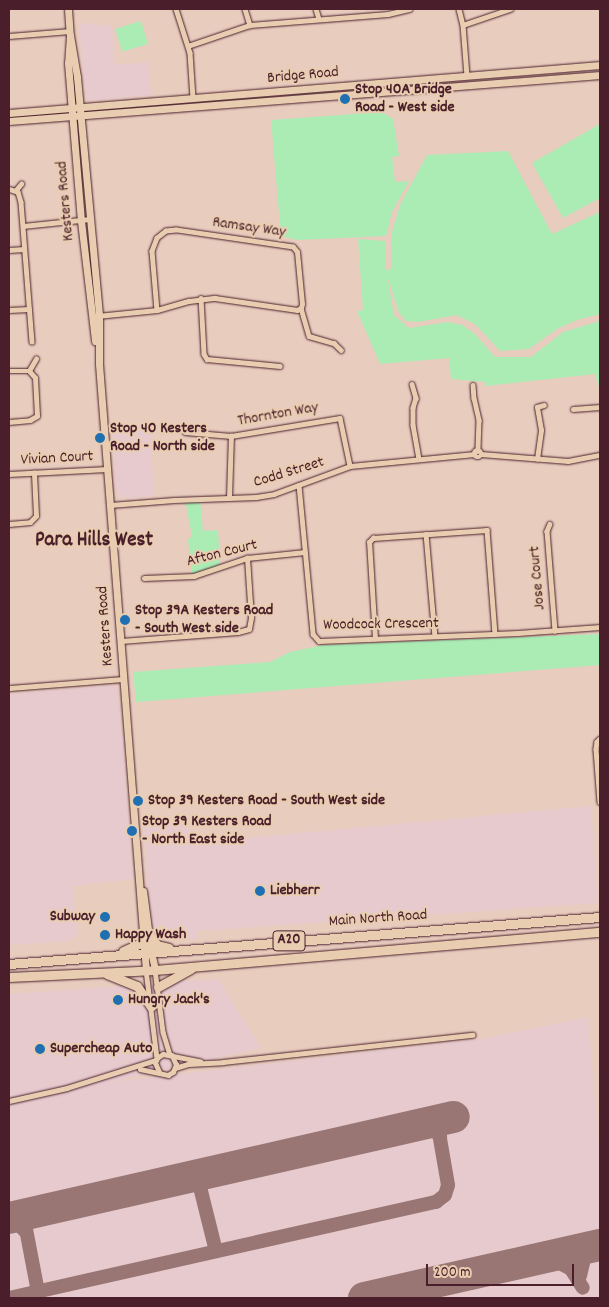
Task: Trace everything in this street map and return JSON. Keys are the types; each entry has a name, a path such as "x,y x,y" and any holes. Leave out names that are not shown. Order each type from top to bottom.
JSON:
{"highway":[{"name":"Main North Road","path":"9,964 600,917"},
{"name":"Main North Road","path":"9,977 156,970 600,932"},
{"path":"114,956 138,945 146,936 157,945 178,950"},
{"path":"158,987 198,966"},
{"path":"104,973 137,986 151,1007"}],"main road":[{"name":"Kesters Road","path":"68,9 80,107 90,219 95,316 107,469 148,953 146,970"},
{"name":"Kesters Road","path":"70,33 68,50 73,131 81,220 95,316"},
{"name":"Bridge Road","path":"9,113 600,65"},
{"path":"546,70 548,79"},
{"name":"Bridge Road","path":"9,121 600,75"},
{"path":"467,76 468,86"},
{"path":"383,83 384,92"},
{"path":"193,98 194,107"},
{"path":"59,117 73,131"},
{"name":"Kesters Road","path":"148,953 156,970"}],"street":[{"path":"176,9 188,46 193,98"},
{"path":"245,9 250,25"},
{"path":"316,9 319,19"},
{"path":"188,46 250,25 409,9"},
{"path":"459,9 463,25 467,76"},
{"path":"463,25 510,9"},
{"path":"9,36 70,33"},
{"path":"16,190 21,184"},
{"path":"9,189 16,190"},
{"path":"16,190 20,197 32,342"},
{"path":"23,226 90,219"},
{"name":"Ramsay Way","path":"157,310 152,251 157,238 171,230 293,247 297,252 302,299 301,308"},
{"path":"9,250 24,249"},
{"path":"95,316 157,310 201,298 215,298 290,310 301,308 309,336 334,343 341,350"},
{"path":"201,298 204,354 207,359 280,366"},
{"path":"9,310 29,309"},
{"path":"29,371 36,360"},
{"path":"9,371 29,371 35,378 37,416 30,420 9,422"},
{"path":"412,384 416,398 413,425 420,458"},
{"path":"473,385 479,420 478,453"},
{"path":"537,458 540,430 537,407 544,405"},
{"path":"573,409 600,407"},
{"name":"Thornton Way","path":"186,432 230,436 340,418 350,466"},
{"name":"Thornton Way","path":"230,436 230,498"},
{"name":"Codd Street","path":"110,504 256,498 299,485 350,466 420,458 478,453 568,461 600,455"},
{"name":"Vivian Court","path":"9,474 107,469"},
{"path":"9,524 30,522 36,516 34,473"},
{"name":"Woodcock Crescent","path":"299,485 313,634 319,641 495,634 600,627"},
{"name":"Jose Court","path":"550,524 547,531 555,631"},
{"path":"375,639 369,542 372,538 487,530 495,634"},
{"path":"426,534 435,636"},
{"name":"Afton Court","path":"144,578 194,576 247,558 305,552"},
{"path":"121,641 238,632 249,629 251,618 247,558"},
{"path":"9,688 124,679"},
{"path":"600,739 597,742 596,750 600,802"},
{"name":"Kesters Road","path":"146,970 157,1059"},
{"name":"Kesters Road","path":"156,970 163,1032 171,1056"},
{"path":"134,1069 147,1069 168,1075 175,1068 188,1064 473,1035"},
{"path":"9,1101 67,1088 134,1069 157,1059 163,1054 208,1063"},
{"path":"171,1056 176,1063 175,1068"},
{"path":"157,1059 155,1065 159,1072"}],"shaded area":[{"path":"79,23 112,26 115,65 148,62 151,95 86,101"},
{"path":"150,429 154,496 122,498 117,494 112,432"},
{"path":"114,685 117,688 122,730 133,879 73,886 77,934 71,941 9,945 9,694"},
{"path":"591,806 598,903 198,931 198,939 161,940 152,932 143,823 179,821 203,842"},
{"path":"218,979 261,1048 112,1082 486,1038 588,1017 600,1159 600,1298 9,1298 9,994"}],"green space":[{"path":"141,21 148,44 122,52 115,29"},
{"path":"382,112 393,119 399,156 392,157 395,182 409,181 392,212 386,236 297,240 281,236 271,120"},
{"path":"600,124 600,198 563,218 532,163"},
{"path":"508,151 552,234 600,212 600,314 577,320 557,329 529,349 500,351 476,325 457,315 418,322 406,321 399,313 387,275 394,315 409,328 448,322 462,325 474,333 495,357 531,357 563,332 600,321 600,385 598,385 595,374 486,386 485,382 451,379 449,358 380,364 357,311 363,310 358,239 385,241 386,270 391,269 391,235 400,205 427,155"},
{"path":"185,500 200,500 203,531 218,530 220,567 192,576 188,540 192,536"},
{"path":"600,634 600,665 136,702 133,672 270,662 290,652 324,645"}],"taxiway":[{"path":"9,1298 436,1202 445,1195 448,1185 437,1121"},
{"path":"390,1132 425,1125 434,1128 440,1137"},
{"path":"197,1175 216,1251"},
{"path":"38,1292 25,1224 34,1213 59,1207"},
{"path":"9,1219 17,1223 25,1231"},
{"path":"580,1276 584,1258 591,1249 600,1245"},
{"path":"495,1269 539,1260 554,1260 571,1269 583,1288"}],"runway":[{"path":"9,1218 454,1117"},
{"path":"364,1298 600,1245"}],"place":[{"name":"Stop 40A Bridge Road - West side","path":"345,99"},
{"name":"Stop 40 Kesters Road - North side","path":"100,438"},
{"name":"Stop 39A Kesters Road - South West side","path":"125,620"},
{"name":"Stop 39 Kesters Road - South West side","path":"138,801"},
{"name":"Stop 39 Kesters Road - North East side","path":"132,831"},
{"name":"Liebherr","path":"260,891"},
{"name":"Subway","path":"105,917"},
{"name":"Happy Wash","path":"105,935"},
{"name":"Hungry Jack's","path":"118,1000"},
{"name":"Supercheap Auto","path":"40,1049"}],"district":[{"name":"Para Hills West","path":"94,541"}]}
